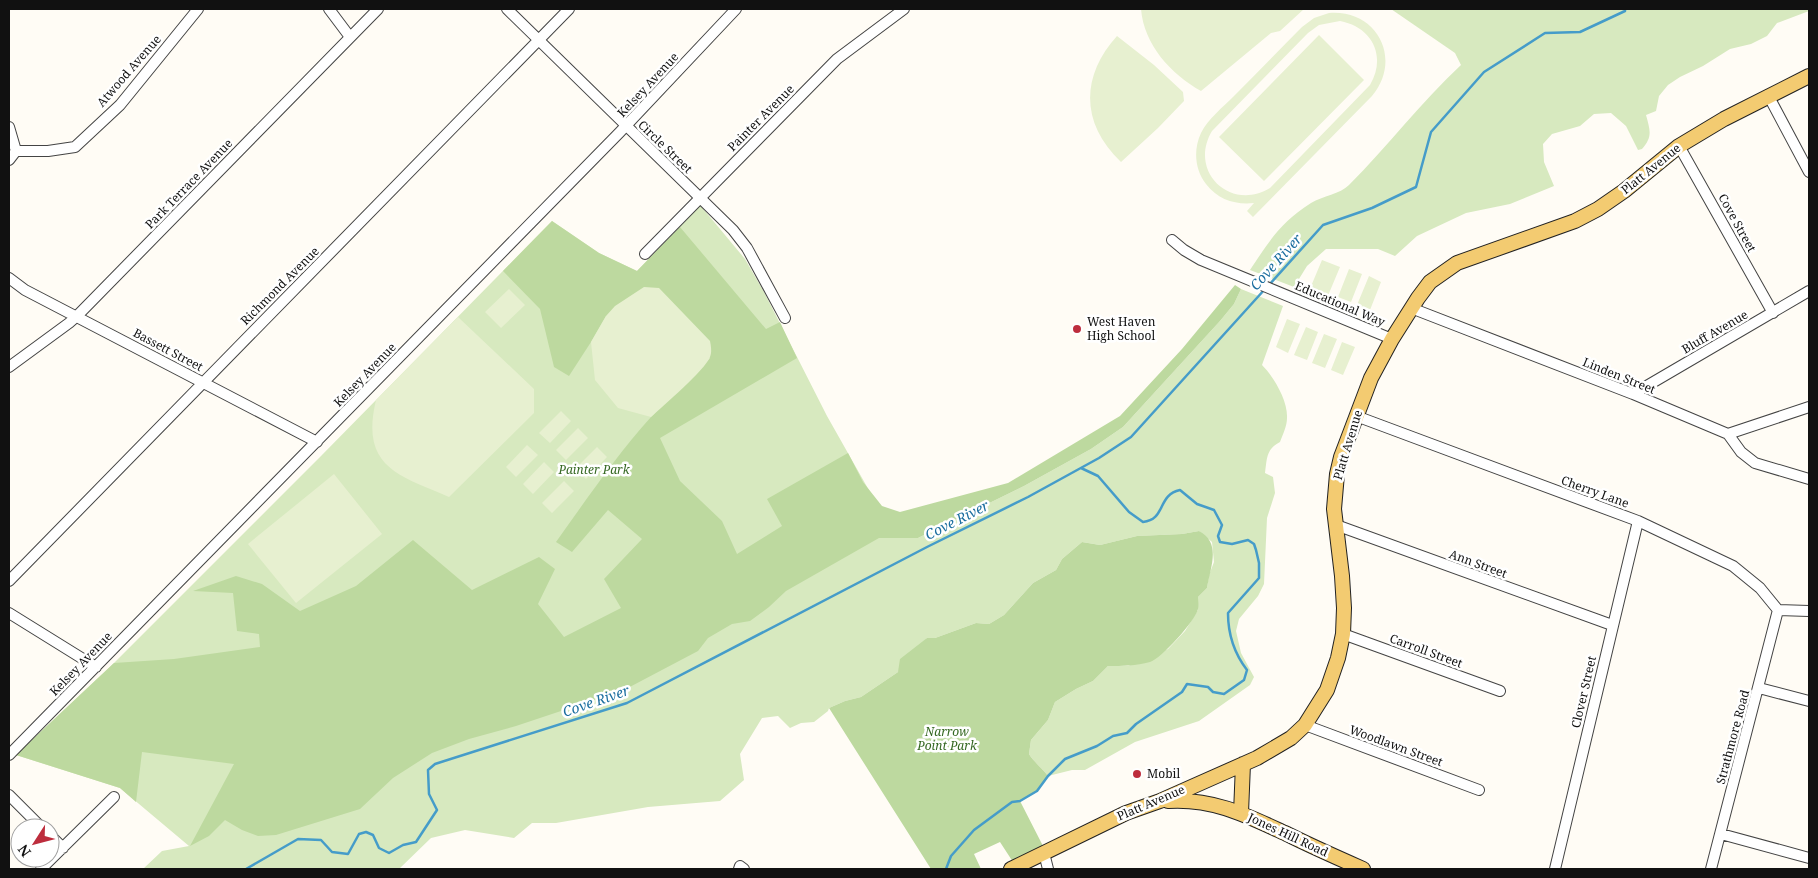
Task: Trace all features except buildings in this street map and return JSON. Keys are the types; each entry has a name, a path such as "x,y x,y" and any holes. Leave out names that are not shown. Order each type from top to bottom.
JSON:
{"main road":[{"name":"Platt Avenue","path":"1011,869 1126,813 1160,801 1276,748 1305,725 1327,690 1338,658 1343,634 1344,608 1334,509 1337,474 1371,378 1411,308 1430,282 1457,263 1589,214 1624,191 1679,146 1768,96 1809,76"},
{"name":"Jones Hill Road","path":"1241,813 1243,764"},
{"name":"Jones Hill Road","path":"1160,801 1199,801 1216,804 1241,813 1363,869"}],"street":[{"name":"Atwood Avenue","path":"16,151 48,151 75,147 120,105 198,9"},
{"path":"329,9 350,37"},
{"name":"Park Terrace Avenue","path":"9,367 77,316 378,9"},
{"name":"Circle Street","path":"507,9 733,230 747,248 785,318"},
{"name":"Richmond Avenue","path":"9,581 569,9"},
{"name":"Kelsey Avenue","path":"9,755 626,126 736,9"},
{"name":"Painter Avenue","path":"646,254 837,59 904,9"},
{"path":"1768,96 1809,172"},
{"path":"9,127 16,151 9,160"},
{"name":"Cove Street","path":"1679,146 1773,313"},
{"name":"Educational Way","path":"1172,240 1201,260 1392,339"},
{"name":"Bassett Street","path":"9,278 25,290 317,442"},
{"name":"Bluff Avenue","path":"1633,394 1809,291"},
{"name":"Linden Street","path":"1411,308 1633,394 1728,434 1741,452 1755,463 1809,479"},
{"path":"1728,434 1809,407"},
{"name":"Cherry Lane","path":"1356,416 1638,521 1733,566 1760,588 1778,610"},
{"name":"Clover Street","path":"1555,869 1638,521"},
{"name":"Ann Street","path":"1336,525 1612,625"},
{"path":"1778,610 1809,611"},
{"name":"Strathmore Road","path":"1711,869 1778,610"},
{"path":"9,613 96,667"},
{"name":"Carroll Street","path":"1343,634 1500,691"},
{"path":"1759,688 1809,701"},
{"name":"Woodlawn Street","path":"1305,725 1479,790"},
{"path":"9,795 32,818"},
{"path":"41,869 114,796"},
{"path":"1721,834 1809,858"},
{"path":"60,845 63,848"},
{"path":"1044,853 1048,869"},
{"path":"739,869 740,866 744,869"}],"green space":[{"path":"1141,9 1304,9 1280,31 1271,33 1201,91 1179,76 1161,57 1147,35"},
{"path":"1391,9 1809,9 1809,11 1777,23 1767,36 1751,44 1730,49 1668,85 1659,96 1656,111 1646,115 1650,133 1648,141 1642,149 1638,150 1626,126 1611,113 1594,114 1580,126 1552,134 1543,144 1544,162 1554,186 1510,204 1466,213 1417,236 1395,256 1378,249 1326,249 1307,266 1294,287 1250,270 1270,241 1292,217 1311,203 1341,191 1349,185 1461,65 1455,53"},
{"path":"1329,13 1346,14 1360,19 1372,28 1380,39 1385,52 1385,67 1381,82 1372,96 1253,217 1247,211 1254,203 1234,202 1222,198 1206,184 1197,166 1198,139 1216,113 1302,27 1314,18","holes":["1340,21 1361,29 1373,44 1377,64 1370,85 1270,188 1255,194 1241,195 1228,191 1217,183 1209,173 1205,160 1206,146 1212,131 1308,33 1319,25"]},
{"path":"1319,35 1364,80 1264,181 1219,137"},
{"path":"1117,36 1154,65 1183,92 1184,101 1121,162 1098,132 1092,116 1090,100 1091,84 1096,68"},
{"name":"Painter Park","path":"700,205 745,259 764,292 827,416 896,538 918,538 1024,486 1091,449 1123,427 1220,321 1234,304 1241,289 1283,306 1262,365 1283,397 1287,411 1286,427 1280,442 1270,451 1266,463 1265,473 1273,477 1275,493 1267,518 1264,584 1258,596 1239,619 1236,631 1241,653 1254,677 1250,685 1199,721 1135,742 1085,770 1072,770 1048,776 1029,754 1031,740 1048,720 1055,702 1093,681 1108,666 1128,666 1168,649 1185,631 1198,610 1198,597 1207,588 1214,562 1212,542 1199,531 1182,534 1137,536 1100,545 1082,542 1062,559 1056,570 1033,583 1004,615 989,624 976,623 935,638 927,638 898,672 861,697 829,708 828,711 814,722 801,723 790,728 778,716 762,718 740,754 744,780 720,801 648,807 556,823 532,823 514,838 465,830 431,838 399,869 143,869 162,851 189,846 120,788 16,755 114,663 552,221 599,253 637,271"},
{"path":"552,221 599,253 637,271 680,227 766,329 780,322 797,358 660,438 680,481 722,521 737,554 782,526 767,499 848,453 863,482 882,506 900,512 1008,483 1120,416 1182,349 1235,285 1241,289 1234,304 1220,321 1123,427 1091,449 1024,486 918,538 879,538 786,591 750,621 732,624 708,638 698,651 624,690 516,726 469,739 432,753 393,778 360,809 276,835 258,836 242,830 225,820 209,836 190,846 234,764 142,752 136,802 120,788 16,755 114,663 174,659 260,647 259,634 237,631 233,593 193,591 236,576 262,584 300,611 356,586 413,540 472,590 539,557 555,569 538,604 564,637 621,608 604,579 642,539 608,510 572,552 556,542 638,432 710,358 606,316 569,376 554,367 540,309 503,271"},
{"path":"1322,260 1340,267 1327,298 1309,291"},
{"path":"1349,269 1362,274 1351,302 1338,297"},
{"path":"1369,276 1381,282 1370,310 1357,305"},
{"path":"644,287 659,288 710,341 711,349 707,363 651,417 618,408 595,380 591,342 606,316 615,306"},
{"path":"509,289 525,305 501,328 485,312"},
{"path":"458,317 534,389 534,413 449,497 414,482 387,465 379,454 373,440 372,423 376,400"},
{"path":"1287,319 1300,324 1288,353 1276,347"},
{"path":"1306,327 1318,332 1307,360 1294,355"},
{"path":"1324,334 1337,339 1325,368 1312,363"},
{"path":"1342,342 1355,347 1343,375 1331,370"},
{"path":"561,411 571,421 550,443 539,433"},
{"path":"578,428 588,438 566,460 556,450"},
{"path":"527,445 538,455 516,477 506,467"},
{"path":"597,447 607,457 586,479 575,469"},
{"path":"544,462 554,472 533,494 523,484"},
{"path":"334,474 382,534 296,603 248,544"},
{"path":"564,481 574,491 552,513 542,503"},
{"name":"Narrow Point Park","path":"1199,531 1210,542 1213,556 1212,564 1207,588 1198,597 1198,609 1185,630 1162,654 1150,662 1124,666 1108,666 1093,681 1055,702 1048,720 1031,740 1029,754 1048,776 1037,791 1020,801 1043,846 1013,862 1000,842 974,854 981,869 931,869 829,708 861,697 898,672 900,659 927,638 935,638 976,623 989,624 1004,615 1033,583 1056,570 1062,559 1082,542 1100,545 1137,536 1182,534"}],"waterway":[{"name":"Cove River","path":"1269,285 1323,225 1372,208 1416,187 1431,132 1484,72 1545,33 1580,32 1625,11 1625,9"},
{"name":"Cove River","path":"246,869 298,839 321,840 332,852 348,854 359,834 366,832 373,835 379,848 389,853 403,845 416,842 437,810 429,794 428,770 435,764 627,703 927,547 1028,497 1099,458 1131,437 1265,289"},
{"path":"946,869 951,856 974,830 1012,802 1020,801 1037,791 1048,776 1065,759 1097,746 1113,736 1127,733 1136,724 1182,692 1187,684 1208,687 1213,692 1224,694 1244,680 1247,670 1233,643 1229,629 1228,613 1259,578 1259,563 1254,544 1248,540 1232,544 1220,542 1218,536 1222,525 1214,510 1197,504 1180,490 1168,497 1155,517 1143,522 1129,512 1098,476 1081,468"}],"place":[{"name":"West Haven High School","path":"1077,329"},
{"name":"Mobil","path":"1137,774"}]}
